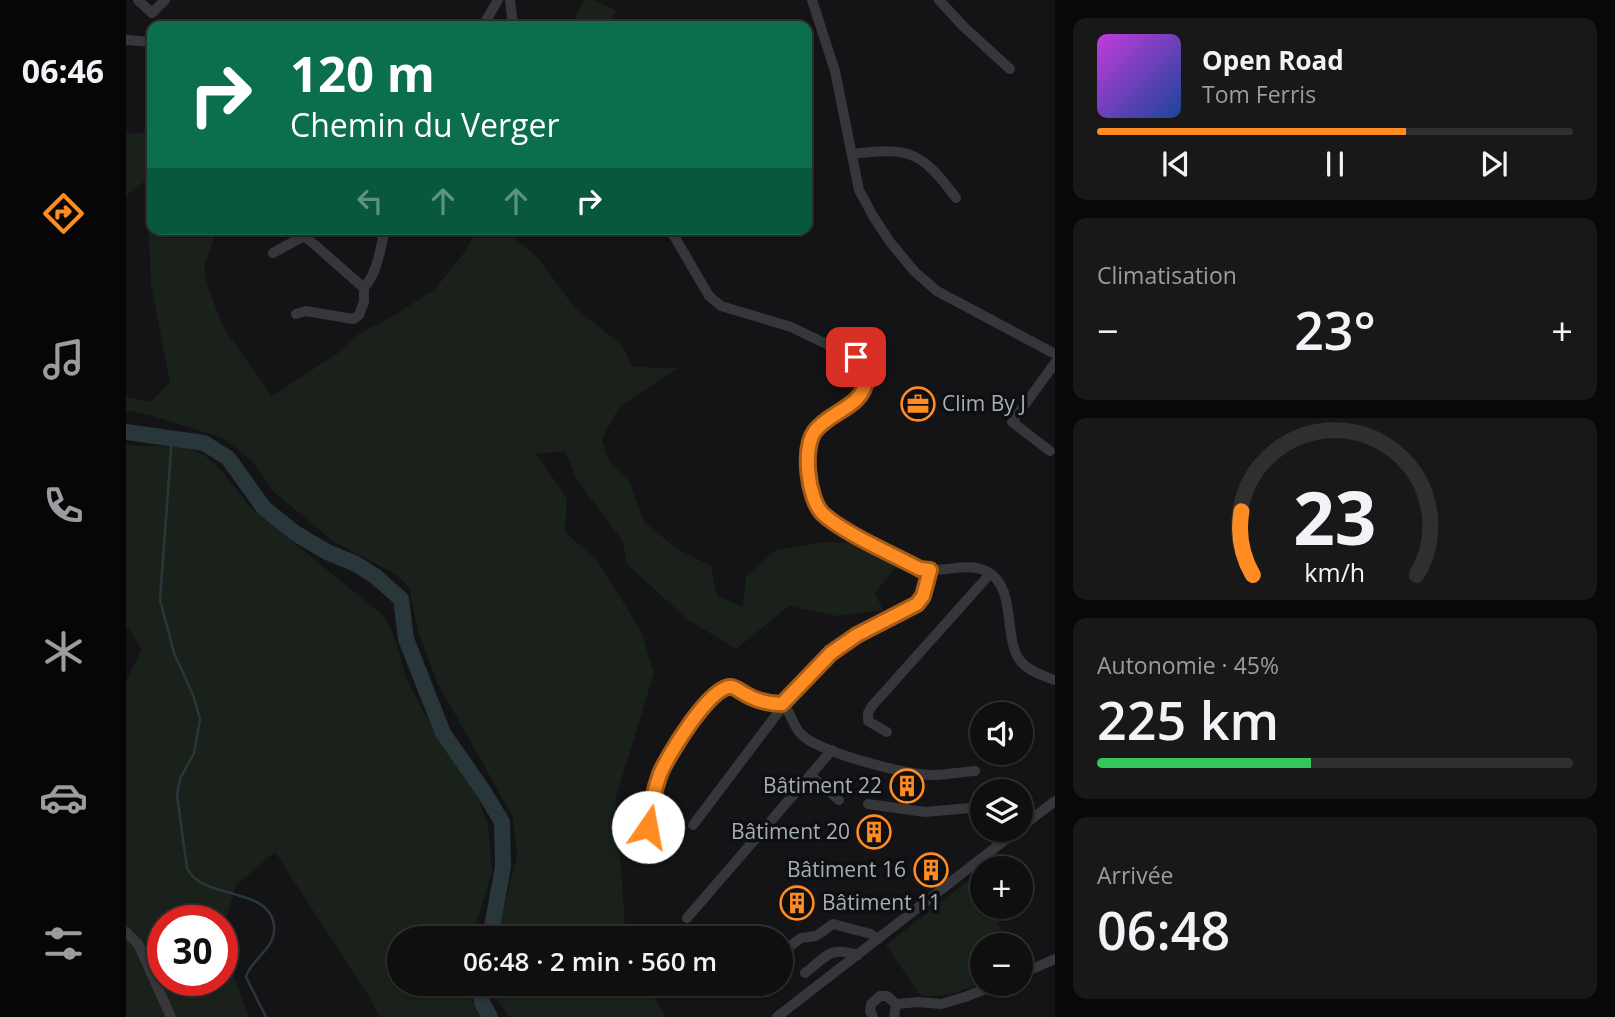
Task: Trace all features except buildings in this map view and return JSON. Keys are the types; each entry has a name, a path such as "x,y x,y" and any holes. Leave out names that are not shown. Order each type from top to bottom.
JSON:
{"street":[{"path":"138,0 152,13 165,0"},
{"path":"486,21 498,0"},
{"path":"510,0 512,21"},
{"path":"812,0 835,71 859,190 890,242 915,272 936,291 1055,354"},
{"path":"939,0 1010,69"},
{"path":"126,40 147,42"},
{"path":"852,154 892,150 905,152 935,170 956,198"},
{"path":"296,314 306,312 353,319 359,315 364,302 364,288 371,280 379,259 384,235"},
{"path":"673,235 709,296 721,306 791,327 864,362 867,369 861,395 814,432 807,466 810,488 819,510 833,522 920,569 968,568 986,571 1003,593 1014,648 1019,659 1031,669 1055,680"},
{"path":"273,253 302,236 364,288"},
{"path":"1050,451 1012,422 1055,363"},
{"path":"693,825 782,705 831,653 857,635 917,604 923,596 930,570"},
{"path":"887,732 868,721 872,705 990,574"},
{"path":"660,852 646,842 649,811 660,774 676,744 699,712 721,689 731,687 764,703 782,705 788,709 792,724 803,737 832,750 916,774 975,771"},
{"path":"687,918 832,750"},
{"path":"810,775 839,800"},
{"path":"1033,818 1055,801"},
{"path":"868,804 925,812 970,808"},
{"path":"878,819 881,807"},
{"path":"777,1017 1001,842"},
{"path":"793,944 802,938 816,936 833,924 871,934 878,939"},
{"path":"126,932 138,944 171,1017"},
{"path":"805,973 832,951 842,950 858,956"},
{"path":"1033,968 1055,959"},
{"path":"872,1017 871,1004 880,996 887,996 896,1004 941,1004 970,995"},
{"path":"894,1017 896,1004"}],"shaded area":[{"path":"584,0 594,0 616,11 611,21 574,21"},
{"path":"147,132 147,180 126,195 126,134"},
{"path":"149,235 216,235 204,265 207,284 223,327 272,396 338,353 359,334 435,289 474,235 511,235 539,259 574,307 623,346 632,367 678,368 619,407 602,439 608,460 628,479 644,522 676,548 711,566 717,596 743,607 746,577 776,550 825,542 863,543 900,562 875,593 883,610 837,616 789,606 736,649 687,619 627,564 622,540 577,480 565,451 536,454 567,498 565,532 597,560 641,631 654,673 616,797 625,926 499,926 517,856 513,817 437,682 419,635 409,587 397,575 333,541 274,492 251,460 223,438 126,410 126,397 151,402 170,382 151,284"},
{"path":"126,445 175,447 202,454 221,471 250,507 385,617 396,641 406,678 427,719 478,798 488,826 492,872 476,926 387,926 387,996 469,996 480,1017 380,1017 275,852 236,885 230,905 147,905 147,996 238,996 238,988 249,1017 126,1017 126,681 142,649 126,625"},
{"path":"970,879 970,919 997,919 1002,933 970,933 970,988 937,996 920,995 886,945"},
{"path":"495,996 653,996 666,1017 509,1017"}],"waterway":[{"path":"126,432 204,443 228,458 264,508 295,533 327,552 356,564 375,576 401,599 406,639 443,733 502,822 503,867 492,926"},
{"path":"172,437 160,600 174,653 193,695 200,719 194,753 180,779 177,795 187,868 195,878 206,885 248,898 269,913 274,925 272,941 246,977 266,1017"},
{"path":"481,996 490,1017"}],"place":[{"name":"Clim By J","path":"918,404"},
{"name":"Bâtiment 22","path":"907,786"},
{"name":"Bâtiment 20","path":"874,832"},
{"name":"Bâtiment 16","path":"931,870"},
{"name":"Bâtiment 11","path":"797,903"}],"route":[{"path":"648,827 649,811 660,774 676,744 699,712 721,689 731,687 764,703 782,704 831,653 857,635 910,610 923,596 930,570 920,569 833,522 819,510 810,488 807,466 814,432 861,395 865,387 867,369 864,362 856,357"}]}
